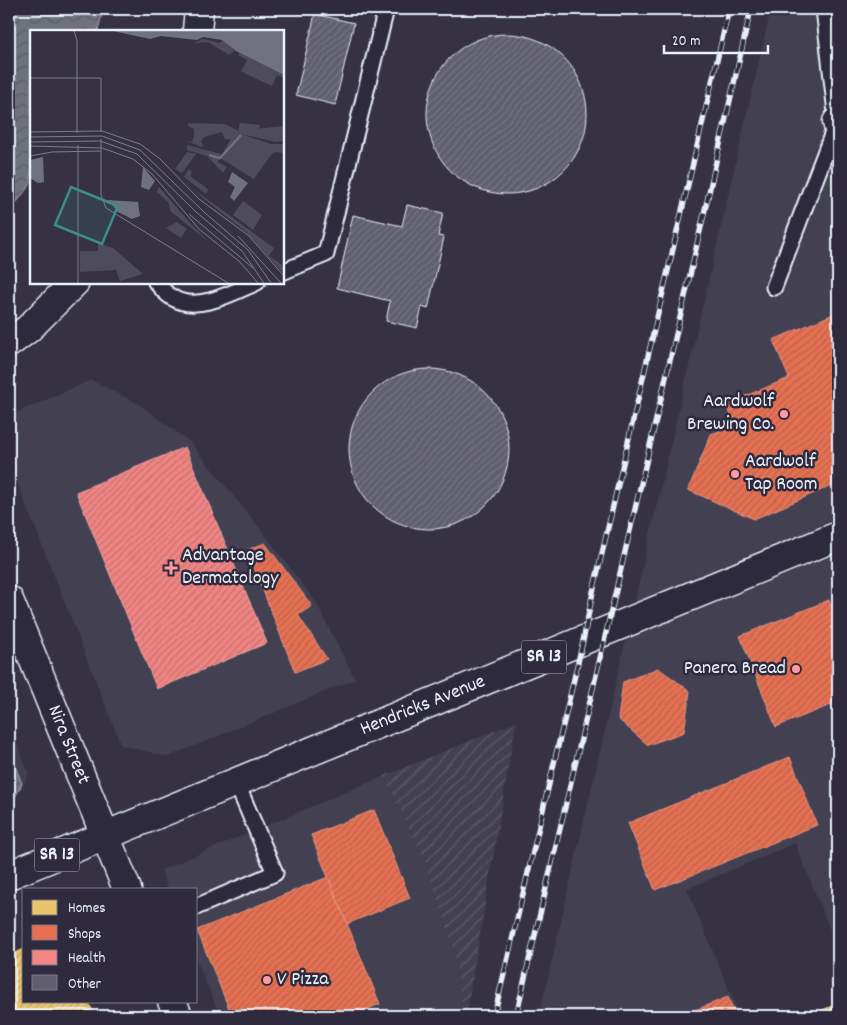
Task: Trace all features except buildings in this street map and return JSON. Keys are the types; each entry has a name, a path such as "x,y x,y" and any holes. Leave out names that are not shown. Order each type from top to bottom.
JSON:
{"main road":[{"path":"197,30 199,9"},
{"path":"9,343 28,329 74,284"},
{"name":"Hendricks Avenue","path":"9,875 838,536"},
{"name":"Nira Street","path":"9,600 15,633 105,836 126,888"},
{"path":"172,1002 178,1016"}],"lane":[{"path":"284,271 326,254 386,9"},
{"path":"774,286 838,123 824,9"},
{"path":"158,284 173,299 198,304 226,296 253,284"},
{"path":"198,906 275,874 236,782"}],"shaded area":[{"path":"771,9 838,9 838,950 795,843 687,889 740,1016 539,1016"},
{"path":"91,380 139,404 190,442 263,532 316,602 355,679 168,757 121,745 9,462 9,416"},
{"path":"516,722 466,1016 463,1016 454,949 424,859 384,776"},
{"path":"9,724 29,773 9,812"},
{"path":"384,776 424,859 454,949 463,1016 220,1016 198,964 198,888 168,888 161,870"}],"water":[{"path":"9,9 103,9 98,30 30,30 30,184 9,213"},
{"path":"9,750 22,784 9,809"}],"railway":[{"path":"494,1016 729,9"},
{"path":"516,1016 751,9"}],"place":[{"name":"Aardwolf Brewing Co.","path":"784,414"},
{"name":"Aardwolf Tap Room","path":"735,474"},
{"name":"Advantage Dermatology","path":"171,568"},
{"name":"Panera Bread","path":"796,669"},
{"name":"V Pizza","path":"267,980"}]}
